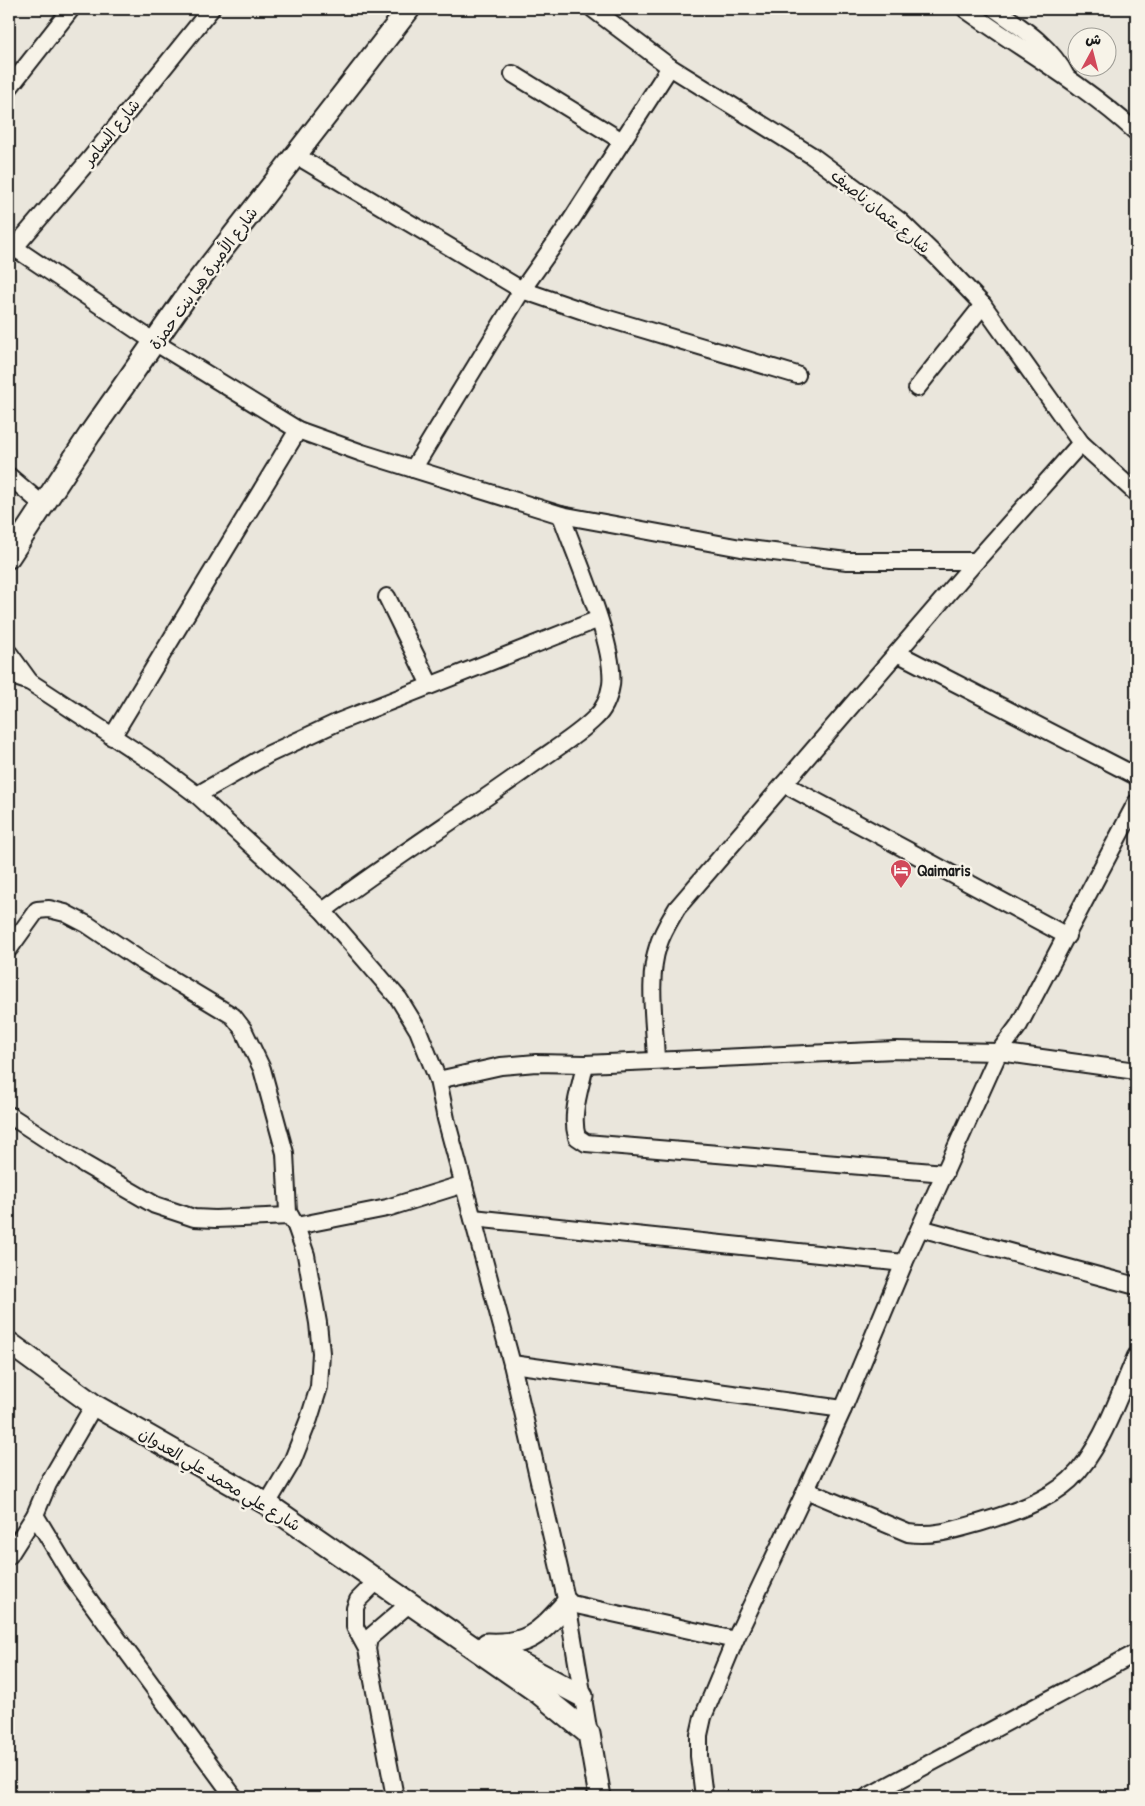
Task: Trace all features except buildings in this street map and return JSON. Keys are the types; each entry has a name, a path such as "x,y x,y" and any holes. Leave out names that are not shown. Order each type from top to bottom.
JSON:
{"street":[{"path":"9,88 71,9"},
{"name":"شارع السامر","path":"11,249 90,159 211,9"},
{"name":"شارع الأميرة هيا بنت حمزة","path":"9,557 90,434 156,343 190,291 297,156 409,9"},
{"name":"شارع عثمان ناصيف","path":"593,9 670,67 810,155 900,222 983,305 1081,443 1136,493"},
{"path":"965,9 1021,49 1091,93 1136,132"},
{"path":"995,9 1039,41 1060,63 1067,78"},
{"path":"413,469 522,290 568,225 670,67"},
{"path":"514,74 622,141"},
{"path":"297,156 522,290 592,314 798,375"},
{"path":"11,249 156,343 298,430 413,469 561,515 741,548 847,561 976,562"},
{"path":"917,388 983,305"},
{"path":"112,737 298,430"},
{"path":"656,1060 653,976 657,948 666,925 684,900 1081,443"},
{"path":"9,476 44,505"},
{"path":"323,911 384,865 505,784 595,718 603,709 611,683 611,667 598,619 561,515"},
{"path":"387,596 430,685"},
{"path":"197,796 269,754 338,722 598,619"},
{"path":"9,653 30,682"},
{"path":"897,653 1136,776"},
{"path":"9,675 30,682 197,796 323,911 399,999 418,1030 438,1080 446,1119 512,1364 567,1604 600,1797"},
{"path":"784,784 1067,936"},
{"path":"704,1797 699,1756 699,1735 710,1699 735,1640 843,1409 904,1263 999,1052 1020,1025 1136,803"},
{"path":"9,949 37,910 49,909 65,913 88,925 140,960 233,1016 243,1029 262,1069 285,1154 288,1212 306,1255 318,1323 321,1353 319,1387 292,1462 267,1504"},
{"path":"438,1080 501,1066 536,1063 585,1064 895,1050 999,1052 1136,1070"},
{"path":"585,1064 575,1116 575,1130 577,1137 586,1143 945,1173"},
{"path":"9,1115 84,1164 155,1205 194,1218 293,1221 387,1208 464,1184"},
{"path":"472,1218 904,1263"},
{"path":"920,1228 1136,1286"},
{"name":"شارع علي محمد علي العدوان","path":"9,1343 94,1405 267,1504 540,1694 589,1734"},
{"path":"806,1490 908,1533 923,1535 942,1533 1014,1512 1062,1487 1081,1468 1102,1432 1136,1356"},
{"path":"512,1364 843,1409"},
{"path":"9,1556 35,1515 48,1484 94,1405"},
{"path":"35,1515 73,1578 234,1797"},
{"path":"378,1580 358,1600 355,1608 355,1627 367,1649 395,1797"},
{"path":"367,1649 369,1638 410,1603"},
{"path":"567,1604 735,1640"},
{"path":"484,1644 510,1645 529,1638 545,1627 567,1604"},
{"name":"شارع علي محمد علي العدوان","path":"454,1634 484,1644 582,1696"},
{"path":"872,1796 1136,1653"}],"place":[{"name":"Qaimaris","path":"901,889"}]}
